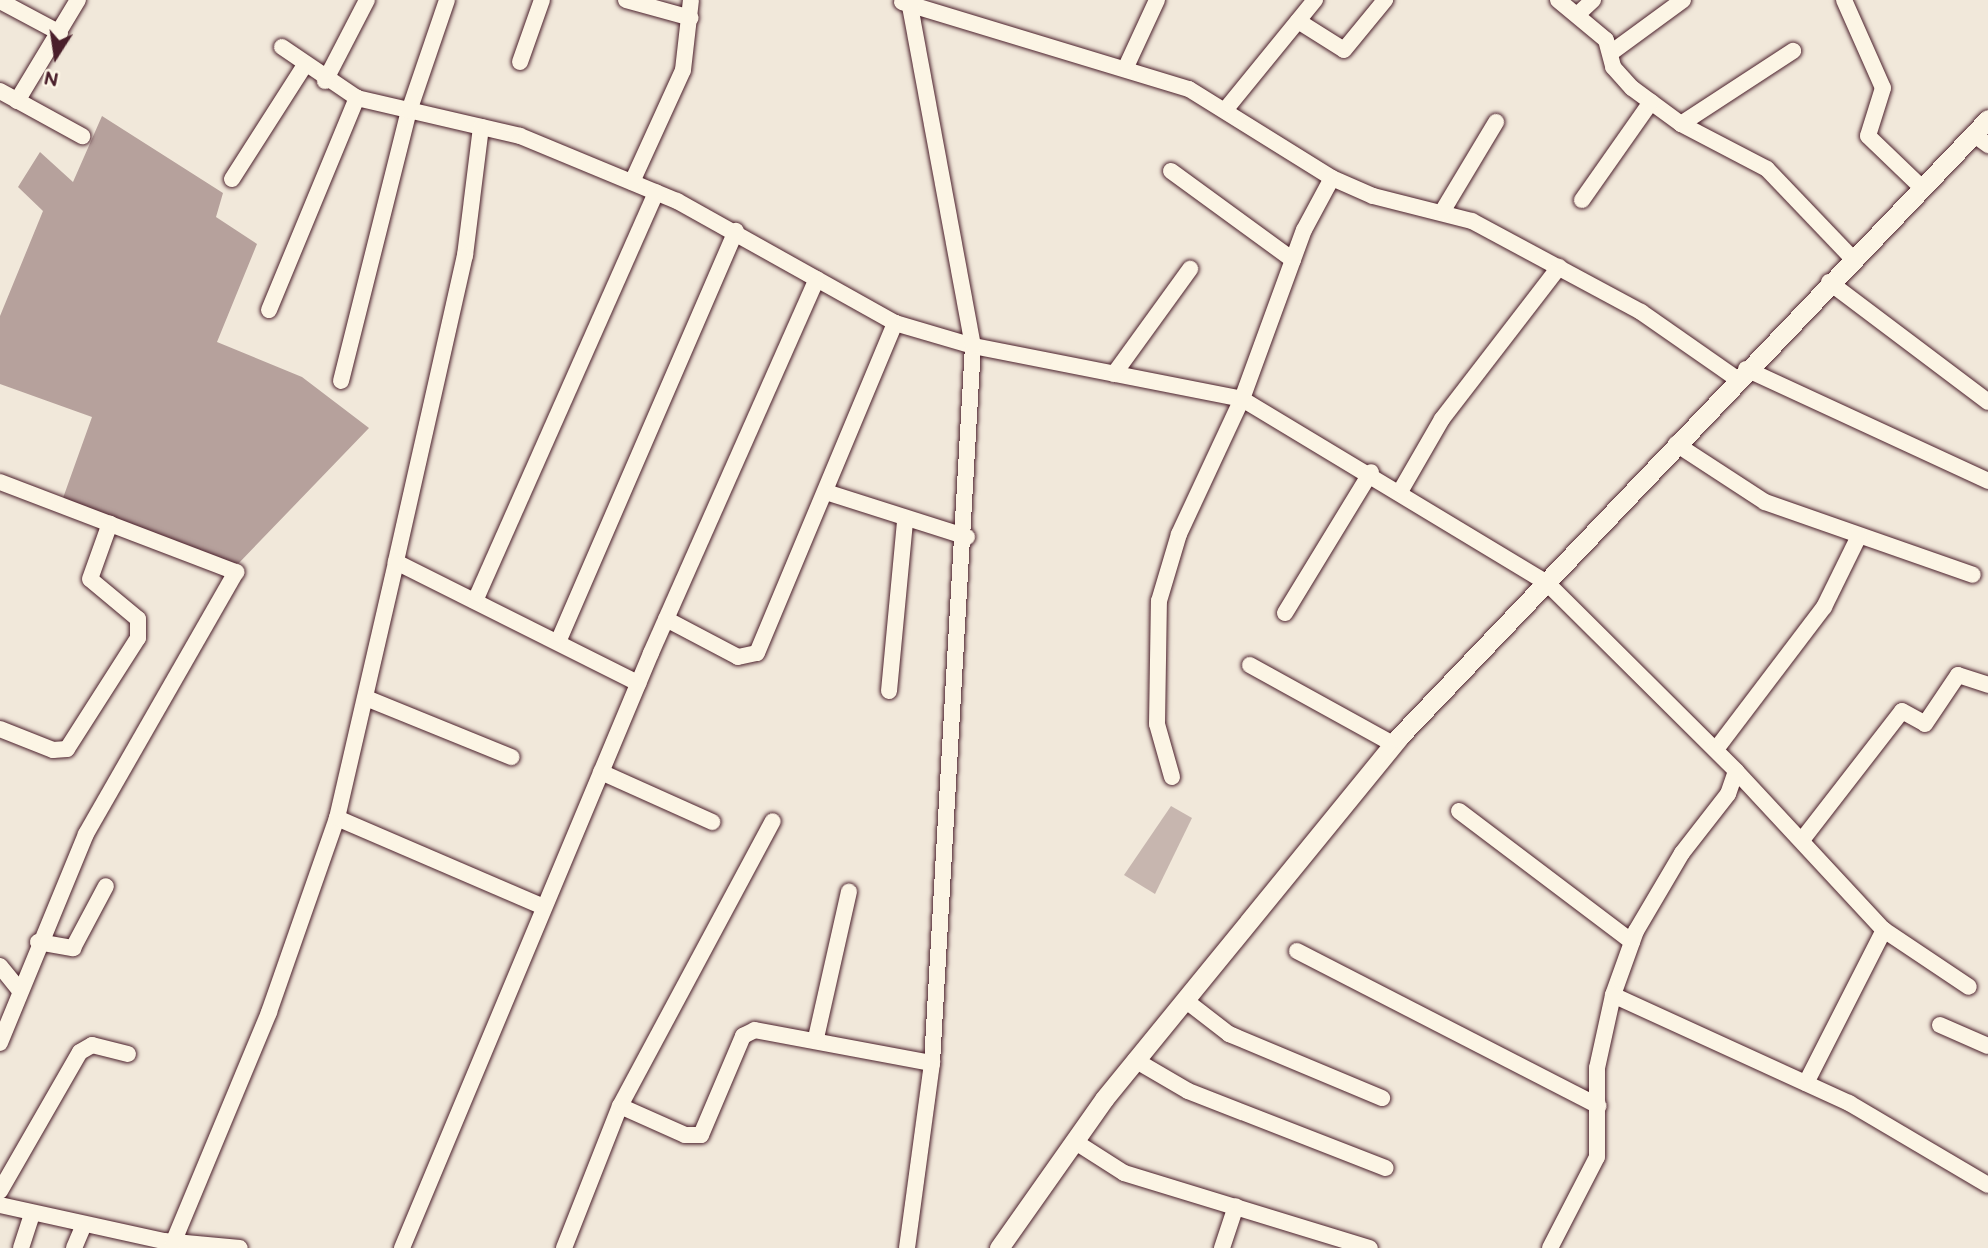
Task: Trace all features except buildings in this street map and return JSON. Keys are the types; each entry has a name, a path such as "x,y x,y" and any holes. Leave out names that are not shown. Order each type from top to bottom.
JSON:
{"street":[{"path":"17,101 78,0"},
{"path":"325,81 367,0"},
{"path":"341,380 409,111 447,0"},
{"path":"520,62 542,0"},
{"path":"626,0 691,18"},
{"path":"632,182 683,70 691,0"},
{"path":"1126,67 1157,0"},
{"path":"1226,109 1315,0"},
{"path":"1297,21 1343,50 1385,0"},
{"path":"1558,0 1577,15 1612,52 1620,78 1681,124 1767,169 1852,258"},
{"path":"1577,15 1593,0"},
{"path":"1612,52 1683,0"},
{"path":"1844,0 1883,88 1868,136 1921,187"},
{"path":"0,1 60,33"},
{"path":"907,1248 932,1063 967,537 973,346 906,2 1126,67 1226,109 1332,178 1373,196 1472,220 1641,312 1742,374 1988,481"},
{"path":"282,47 325,81 357,98 481,127 656,192 736,231 895,323 973,346 1242,399 1401,489 1547,583 1717,748 1884,930 1969,987"},
{"path":"1681,124 1793,51"},
{"path":"232,178 305,65"},
{"path":"0,91 82,136"},
{"path":"270,310 357,98"},
{"path":"1582,200 1651,102"},
{"path":"999,1248 1135,1060 1393,744 1921,187 1980,140 1988,119"},
{"path":"1442,212 1496,122"},
{"path":"166,1244 270,1012 337,818 465,255 481,127"},
{"path":"1171,171 1293,260"},
{"path":"1172,776 1157,724 1159,601 1179,534 1242,399 1293,260 1332,178"},
{"path":"475,601 656,192"},
{"path":"558,642 736,231"},
{"path":"1401,489 1442,419 1559,267"},
{"path":"1114,374 1189,269"},
{"path":"402,1248 638,683 817,279"},
{"path":"1829,282 1988,402"},
{"path":"666,619 752,658 826,492 895,323"},
{"path":"1676,444 1765,502 1973,575"},
{"path":"1285,613 1371,472"},
{"path":"0,482 231,568 235,579 86,834 38,942 0,1043"},
{"path":"826,492 905,522 967,537"},
{"path":"889,691 905,522"},
{"path":"0,729 53,750 67,749 138,638 138,619 90,579 110,523"},
{"path":"1717,748 1824,607 1859,536"},
{"path":"396,562 638,683"},
{"path":"1250,665 1393,744"},
{"path":"1802,840 1902,711 1925,724 1958,675 1988,685"},
{"path":"366,698 511,757"},
{"path":"1550,1248 1597,1157 1597,1068 1613,995 1632,942 1682,853 1728,794 1736,771"},
{"path":"601,772 712,822"},
{"path":"1459,811 1632,942"},
{"path":"337,818 544,907"},
{"path":"564,1248 620,1106 773,821"},
{"path":"38,942 74,948 106,886"},
{"path":"816,1038 849,892"},
{"path":"1806,1083 1884,930"},
{"path":"1297,951 1598,1106"},
{"path":"0,966 20,991"},
{"path":"1613,995 1806,1083 1988,1185"},
{"path":"1185,1000 1229,1034 1382,1098"},
{"path":"1940,1025 1988,1046"},
{"path":"620,1106 685,1135 701,1135 747,1032 816,1038 932,1063"},
{"path":"0,1191 79,1052 92,1045 128,1054"},
{"path":"1135,1060 1188,1091 1386,1168"},
{"path":"1074,1141 1124,1173 1370,1248"},
{"path":"0,1205 83,1227 166,1244 240,1248"},
{"path":"1222,1248 1236,1206"},
{"path":"21,1248 32,1215"},
{"path":"74,1248 83,1227"}],"shaded area":[{"path":"102,116 223,193 216,217 257,244 217,342 302,377 369,428 237,565 63,498 92,417 0,384 0,316 43,211 18,187 40,152 73,182"}]}
